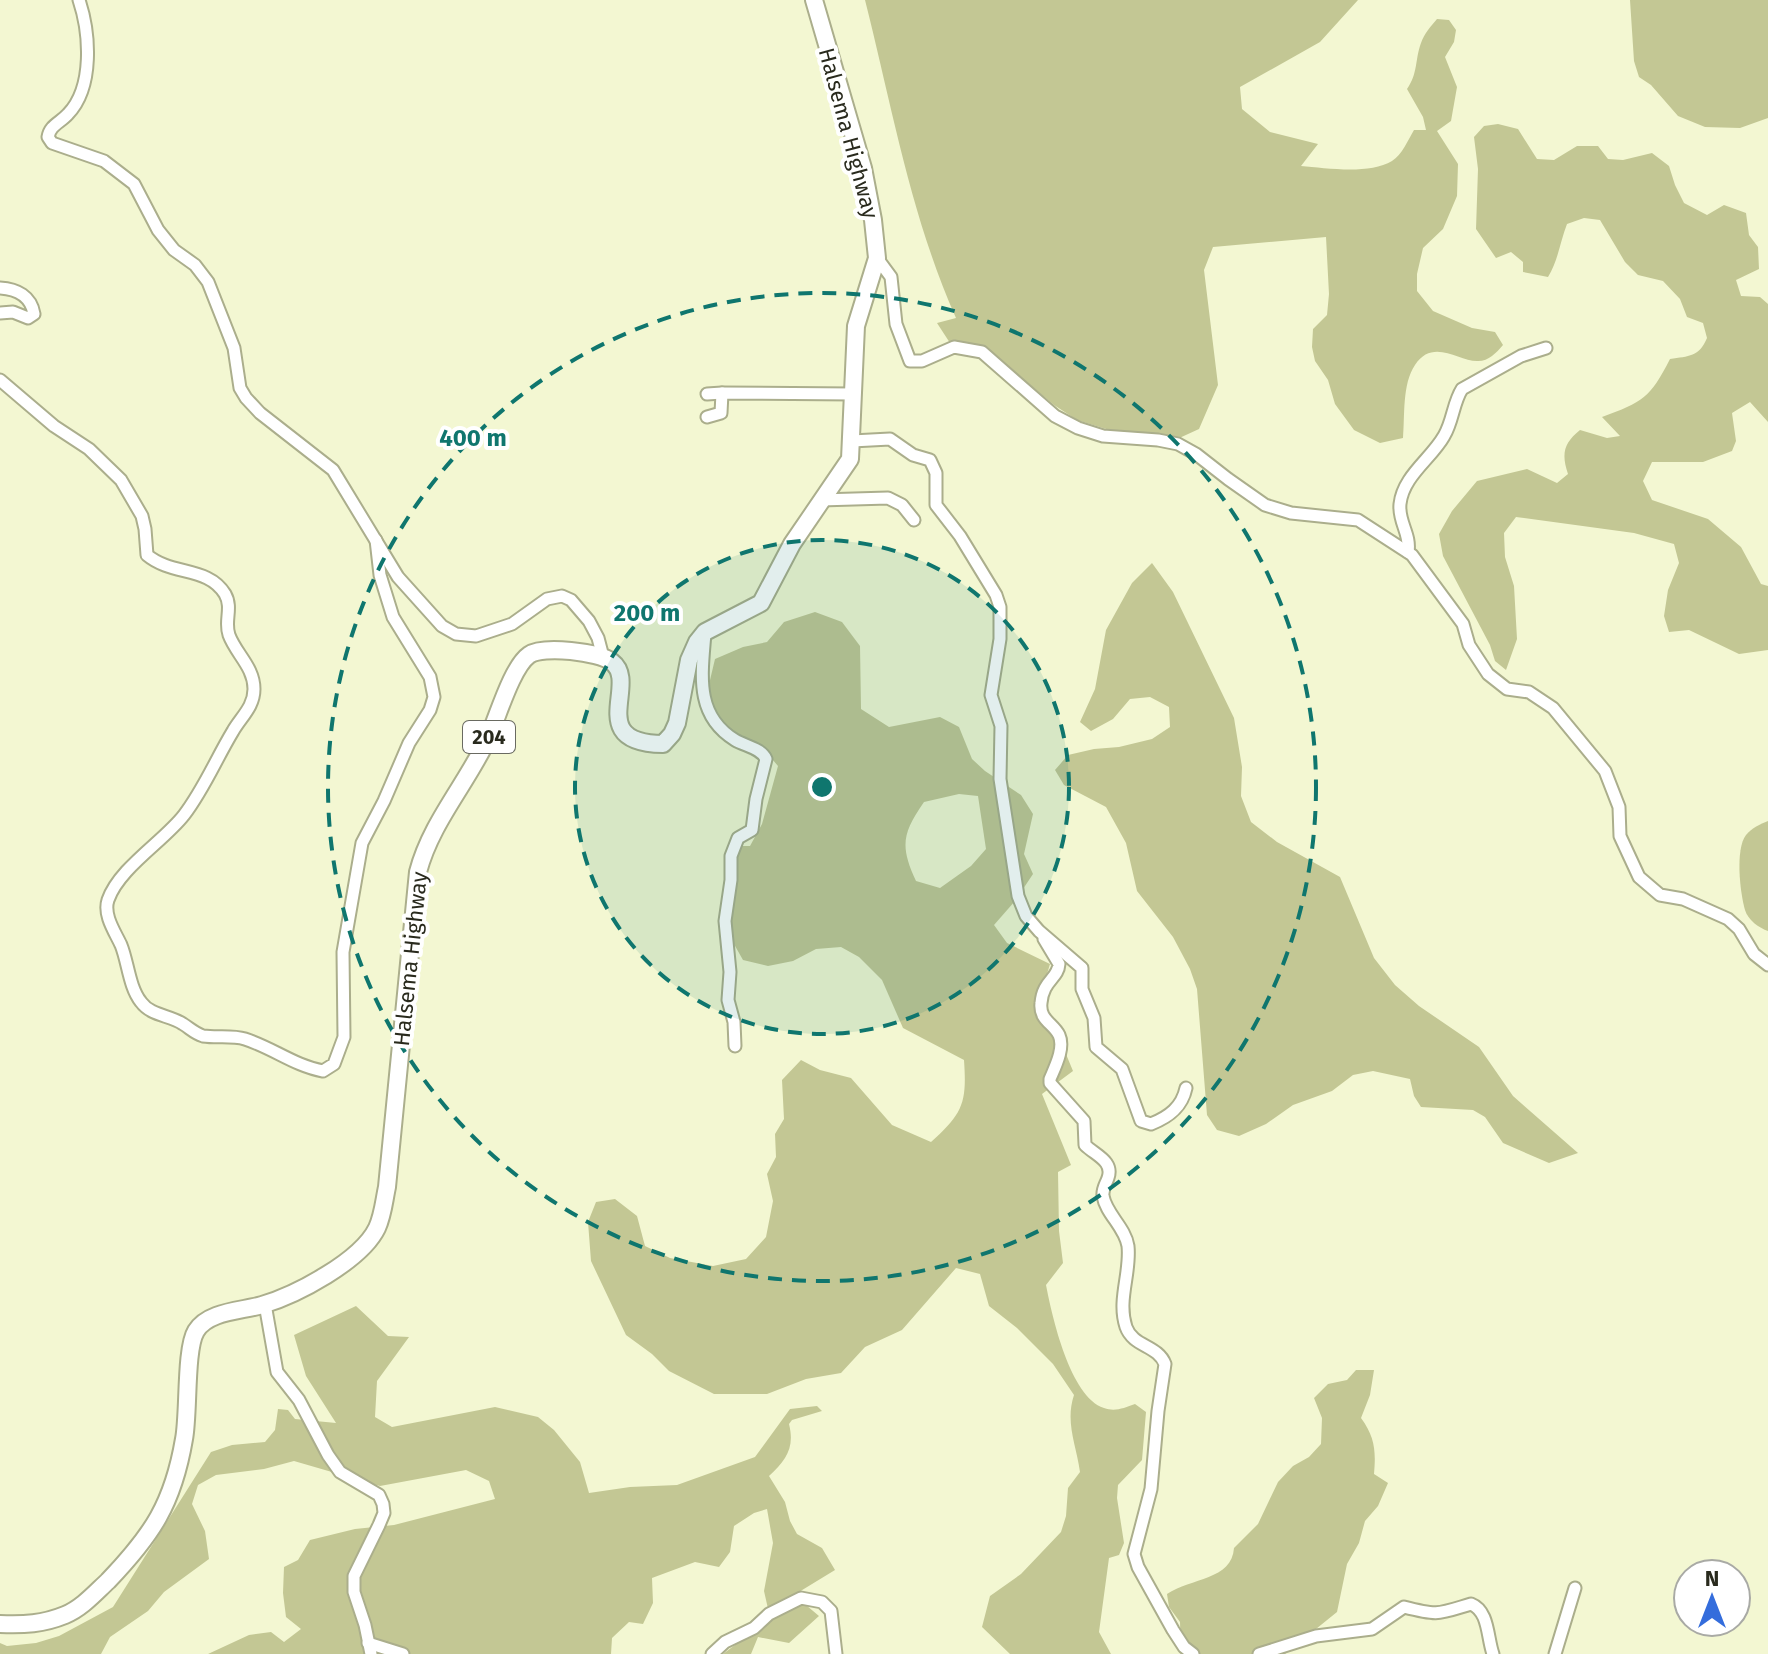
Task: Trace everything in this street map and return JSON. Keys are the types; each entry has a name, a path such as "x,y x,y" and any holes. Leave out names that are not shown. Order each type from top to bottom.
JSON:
{"highway":[{"name":"Halsema Highway","path":"705,632 761,603 792,544 850,459 856,326 877,258 863,168 814,0"},
{"path":"603,657 620,671 618,719 630,738 663,744 677,723 689,660 705,632"},
{"name":"Halsema Highway","path":"0,1624 33,1625 67,1614 85,1603 135,1552 155,1526 173,1489 185,1438 190,1356 196,1331 205,1321 265,1304 310,1284 357,1252 375,1231 383,1212 387,1187 411,921 421,860 427,844 489,737 501,704 524,660 531,653 542,650 603,657"}],"street":[{"path":"79,0 86,33 83,85 77,102 68,114 51,127 48,137 52,143 113,166 134,184 158,230 174,250 195,265 208,282 234,348 240,388 246,398 260,413 333,470 398,577 442,626 456,634 476,636 494,632 512,624 547,599 562,596 571,600 589,621 603,657"},
{"path":"877,258 891,277 896,324 910,361 922,361 954,347 982,352 1055,416 1078,428 1103,436 1178,444 1265,505 1291,513 1358,520 1408,552 1463,624 1469,645 1488,674 1507,689 1529,692 1553,708 1605,771 1619,807 1620,836 1639,877 1660,895 1683,899 1728,919 1739,929 1754,954 1768,965"},
{"path":"0,288 22,293 34,314 28,318 13,312 0,313"},
{"path":"1408,552 1410,541 1401,519 1403,492 1412,475 1443,438 1462,389 1521,356 1546,348"},
{"path":"0,380 54,426 89,449 121,480 142,516 147,555 158,564 200,574 217,584 228,602 229,637 251,672 254,689 251,706 216,759 203,787 183,816 133,865 108,900 107,915 122,948 138,999 151,1011 183,1024 190,1031 211,1037 243,1038 296,1063 323,1071 334,1064 344,1037 343,952 358,857 409,743 430,710 434,697 430,677 393,617 380,575 376,540"},
{"path":"707,417 721,413 722,393"},
{"path":"707,394 853,394"},
{"path":"852,441 890,439 913,455 930,460 936,473 936,505 960,536 996,595 1000,607 1000,639 990,687 1001,726 1000,779 1018,896 1026,916 1082,968 1082,989 1094,1018 1096,1047 1122,1069 1141,1121 1151,1124 1161,1120 1180,1105 1186,1088"},
{"path":"820,500 888,498 902,505 914,520"},
{"path":"705,632 702,688 707,712 723,731 763,752 766,759 752,830 738,838 731,856 725,921 730,972 728,1000 734,1022 735,1046"},
{"path":"1039,931 1059,964 1057,973 1045,986 1040,1007 1060,1039 1060,1051 1050,1083 1084,1121 1085,1145 1108,1164 1110,1173 1103,1189 1103,1198 1121,1227 1128,1247 1123,1294 1126,1328 1138,1342 1157,1351 1165,1364 1151,1489 1134,1554 1173,1630 1184,1647 1193,1654"},
{"path":"265,1304 277,1372 306,1410 320,1442 340,1472 379,1495 383,1504 384,1513 354,1576 354,1592 370,1648 403,1654"},
{"path":"1555,1654 1575,1588"},
{"path":"712,1654 725,1642 754,1628 769,1614 801,1598 822,1602 831,1611 836,1654"},
{"path":"1259,1654 1316,1636 1372,1629 1404,1607 1438,1614 1471,1604 1479,1608 1485,1618 1493,1654"}],"green space":[{"path":"865,0 1358,0 1320,42 1240,87 1242,109 1270,132 1318,144 1301,166 1347,170 1372,168 1392,161 1414,130 1426,130 1423,117 1407,89 1426,33 1437,19 1449,20 1456,30 1454,42 1445,57 1457,87 1451,121 1437,131 1458,164 1457,196 1443,229 1423,248 1417,291 1433,311 1472,328 1495,332 1503,345 1482,361 1438,352 1422,357 1408,381 1403,438 1380,443 1354,430 1335,404 1328,380 1315,361 1313,329 1327,315 1329,294 1326,237 1213,247 1204,270 1218,385 1199,429 1175,440 1129,436 1077,420 1054,405 988,350 950,343 937,323 956,318 940,280 915,201"},
{"path":"1630,0 1768,0 1768,118 1740,128 1705,127 1678,116 1651,85 1639,77 1634,61"},
{"path":"1498,124 1518,129 1537,159 1554,160 1577,146 1598,146 1608,159 1623,160 1652,153 1669,166 1684,203 1707,215 1724,205 1746,213 1749,235 1758,247 1759,269 1736,280 1741,296 1760,297 1768,304 1768,422 1750,402 1732,413 1736,441 1732,451 1703,462 1652,462 1643,481 1652,500 1708,519 1741,547 1761,584 1768,586 1768,650 1739,654 1689,630 1669,632 1664,616 1668,590 1679,563 1674,544 1634,533 1516,517 1504,533 1505,557 1514,586 1517,639 1506,670 1495,661 1490,645 1443,556 1439,534 1452,511 1477,481 1527,469 1557,483 1568,474 1565,449 1580,430 1607,438 1620,436 1602,417 1644,397 1670,359 1697,352 1707,338 1703,323 1687,317 1680,299 1663,281 1638,275 1625,262 1600,220 1584,218 1567,224 1548,277 1523,272 1523,262 1511,252 1496,258 1476,229 1478,169 1474,137 1484,126"},
{"path":"1152,563 1173,592 1234,718 1242,767 1241,796 1251,822 1277,842 1340,877 1374,958 1395,985 1419,1006 1479,1047 1513,1096 1578,1153 1549,1163 1503,1143 1485,1117 1473,1110 1421,1107 1414,1096 1410,1079 1373,1071 1353,1075 1332,1091 1293,1105 1266,1124 1239,1136 1217,1130 1207,1115 1197,989 1190,969 1173,937 1137,891 1126,843 1106,807 1064,785 1055,770 1068,755 1152,739 1170,727 1169,707 1150,697 1130,699 1113,719 1091,731 1080,722 1095,689 1106,630 1132,583"},
{"path":"815,612 842,622 860,646 861,709 889,727 940,717 959,727 972,759 1021,795 1033,814 1024,854 1033,874 994,925 1007,943 1050,964 1041,994 1073,1071 1042,1094 1071,1165 1058,1172 1063,1263 1046,1285 1064,1354 1081,1388 1092,1401 1104,1408 1116,1410 1135,1404 1146,1412 1142,1460 1118,1485 1124,1543 1119,1555 1109,1558 1099,1632 1111,1654 1010,1654 982,1627 990,1596 1021,1574 1061,1532 1066,1516 1068,1488 1080,1472 1071,1424 1074,1395 1053,1364 1017,1328 989,1306 980,1274 956,1268 902,1330 865,1347 841,1373 806,1379 767,1394 714,1394 669,1371 626,1335 591,1261 588,1222 596,1202 615,1199 637,1216 645,1246 670,1258 713,1266 746,1259 766,1237 773,1201 767,1174 776,1157 775,1134 784,1119 782,1080 801,1060 820,1070 851,1078 892,1125 931,1142 950,1123 961,1106 965,1087 964,1060 903,1028 882,980 859,957 841,947 816,949 793,961 768,966 743,960 730,937 728,917 735,885 725,863 735,846 750,846 762,824 778,766 767,753 725,728 706,697 715,659 743,647 767,642 784,622","holes":["959,794 978,796 986,849 971,866 940,888 916,881 907,858 906,840 911,823 924,802"]},
{"path":"1768,821 1768,931 1746,914 1740,850 1746,835"},
{"path":"356,1306 388,1336 409,1337 377,1381 375,1417 392,1427 495,1407 538,1417 554,1430 580,1462 589,1493 677,1485 755,1457 790,1409 817,1406 822,1411 792,1420 789,1424 791,1440 788,1453 769,1476 785,1502 797,1534 822,1548 835,1570 794,1595 819,1616 789,1643 758,1637 751,1654 723,1654 771,1622 764,1591 773,1543 767,1509 734,1526 730,1552 719,1567 695,1562 652,1578 653,1603 643,1624 629,1622 612,1638 611,1654 208,1654 249,1635 271,1632 284,1642 301,1629 286,1617 284,1567 298,1560 310,1540 355,1529 394,1525 495,1499 489,1481 466,1470 380,1486 294,1461 264,1469 216,1475 198,1485 192,1504 205,1531 209,1559 164,1592 148,1611 110,1637 101,1654 0,1654 0,1643 7,1646 36,1643 59,1636 113,1607 211,1452 232,1445 265,1442 275,1430 278,1409 288,1410 295,1419 336,1423 306,1376 294,1335"},
{"path":"1356,1370 1374,1370 1370,1395 1361,1418 1374,1444 1374,1474 1388,1483 1378,1506 1365,1521 1359,1543 1347,1564 1337,1612 1285,1654 1181,1654 1180,1622 1169,1607 1167,1594 1209,1577 1232,1559 1234,1548 1258,1524 1278,1482 1321,1444 1322,1418 1314,1398 1328,1384 1347,1380"}]}
